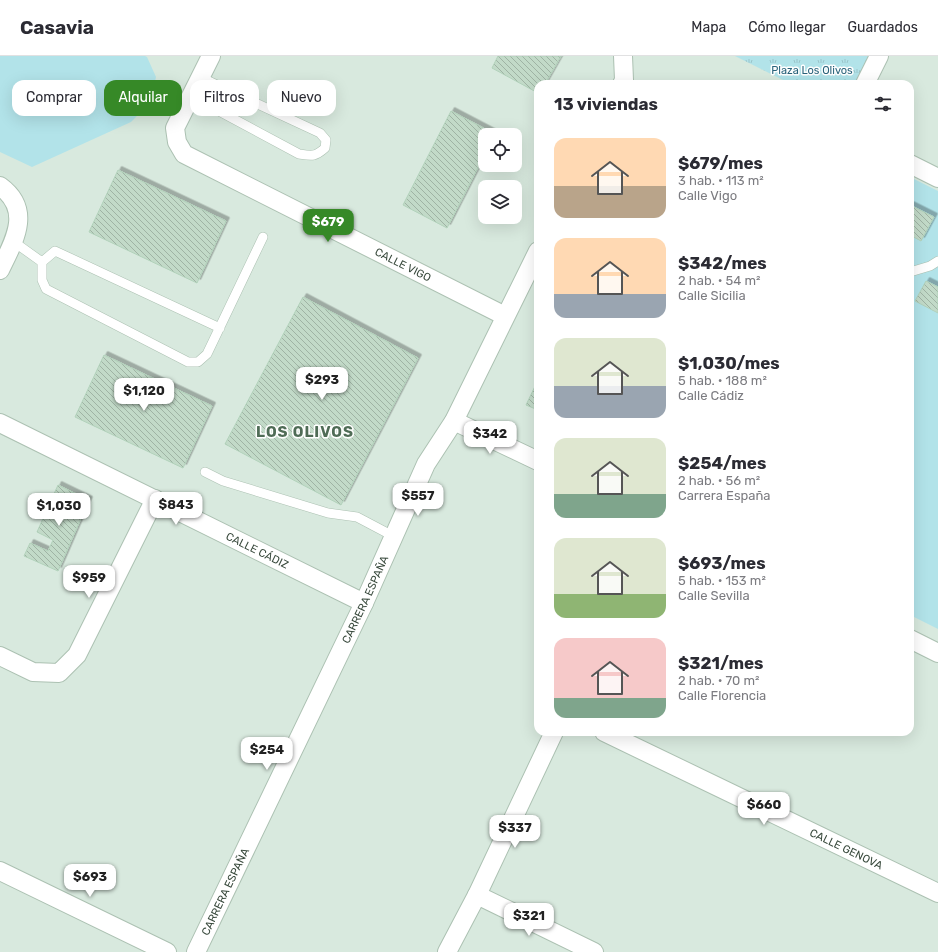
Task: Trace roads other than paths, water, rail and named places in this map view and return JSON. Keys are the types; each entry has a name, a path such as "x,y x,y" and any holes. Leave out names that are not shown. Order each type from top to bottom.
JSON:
{"street":[{"path":"623,56 624,80"},
{"path":"867,80 878,56"},
{"path":"197,80 203,63"},
{"name":"CALLE VIGO","path":"190,98 175,128 177,142 184,154 505,316"},
{"path":"914,166 938,178"},
{"path":"0,186 13,199 19,215 14,242 0,270"},
{"name":"CARRERA ESPAÑA","path":"196,952 364,603 426,464 454,421 534,259"},
{"path":"454,421 534,459"},
{"name":"CALLE CÁDIZ","path":"0,423 364,603"},
{"path":"0,656 33,672 59,673 77,655 155,499"},
{"path":"914,641 938,653"},
{"path":"447,952 477,895 552,736"},
{"name":"CALLE GENOVA","path":"612,736 938,893"},
{"path":"0,871 167,952"},
{"path":"477,895 594,952"}],"lane":[{"path":"203,63 231,80"},
{"path":"228,116 299,154 312,156 318,155 325,148 326,140 320,133 259,97"},
{"path":"220,328 55,251 42,262 42,280 46,289 188,362 198,362 207,354 220,328 263,237"},
{"path":"14,242 42,262"},
{"path":"914,271 930,266 938,261"},
{"path":"205,472 223,481 320,510 339,515 357,517 393,536"}],"district":[{"name":"LOS OLIVOS","path":"305,432"}],"park label":[{"name":"Plaza Los Olivos","path":"812,70"}]}
